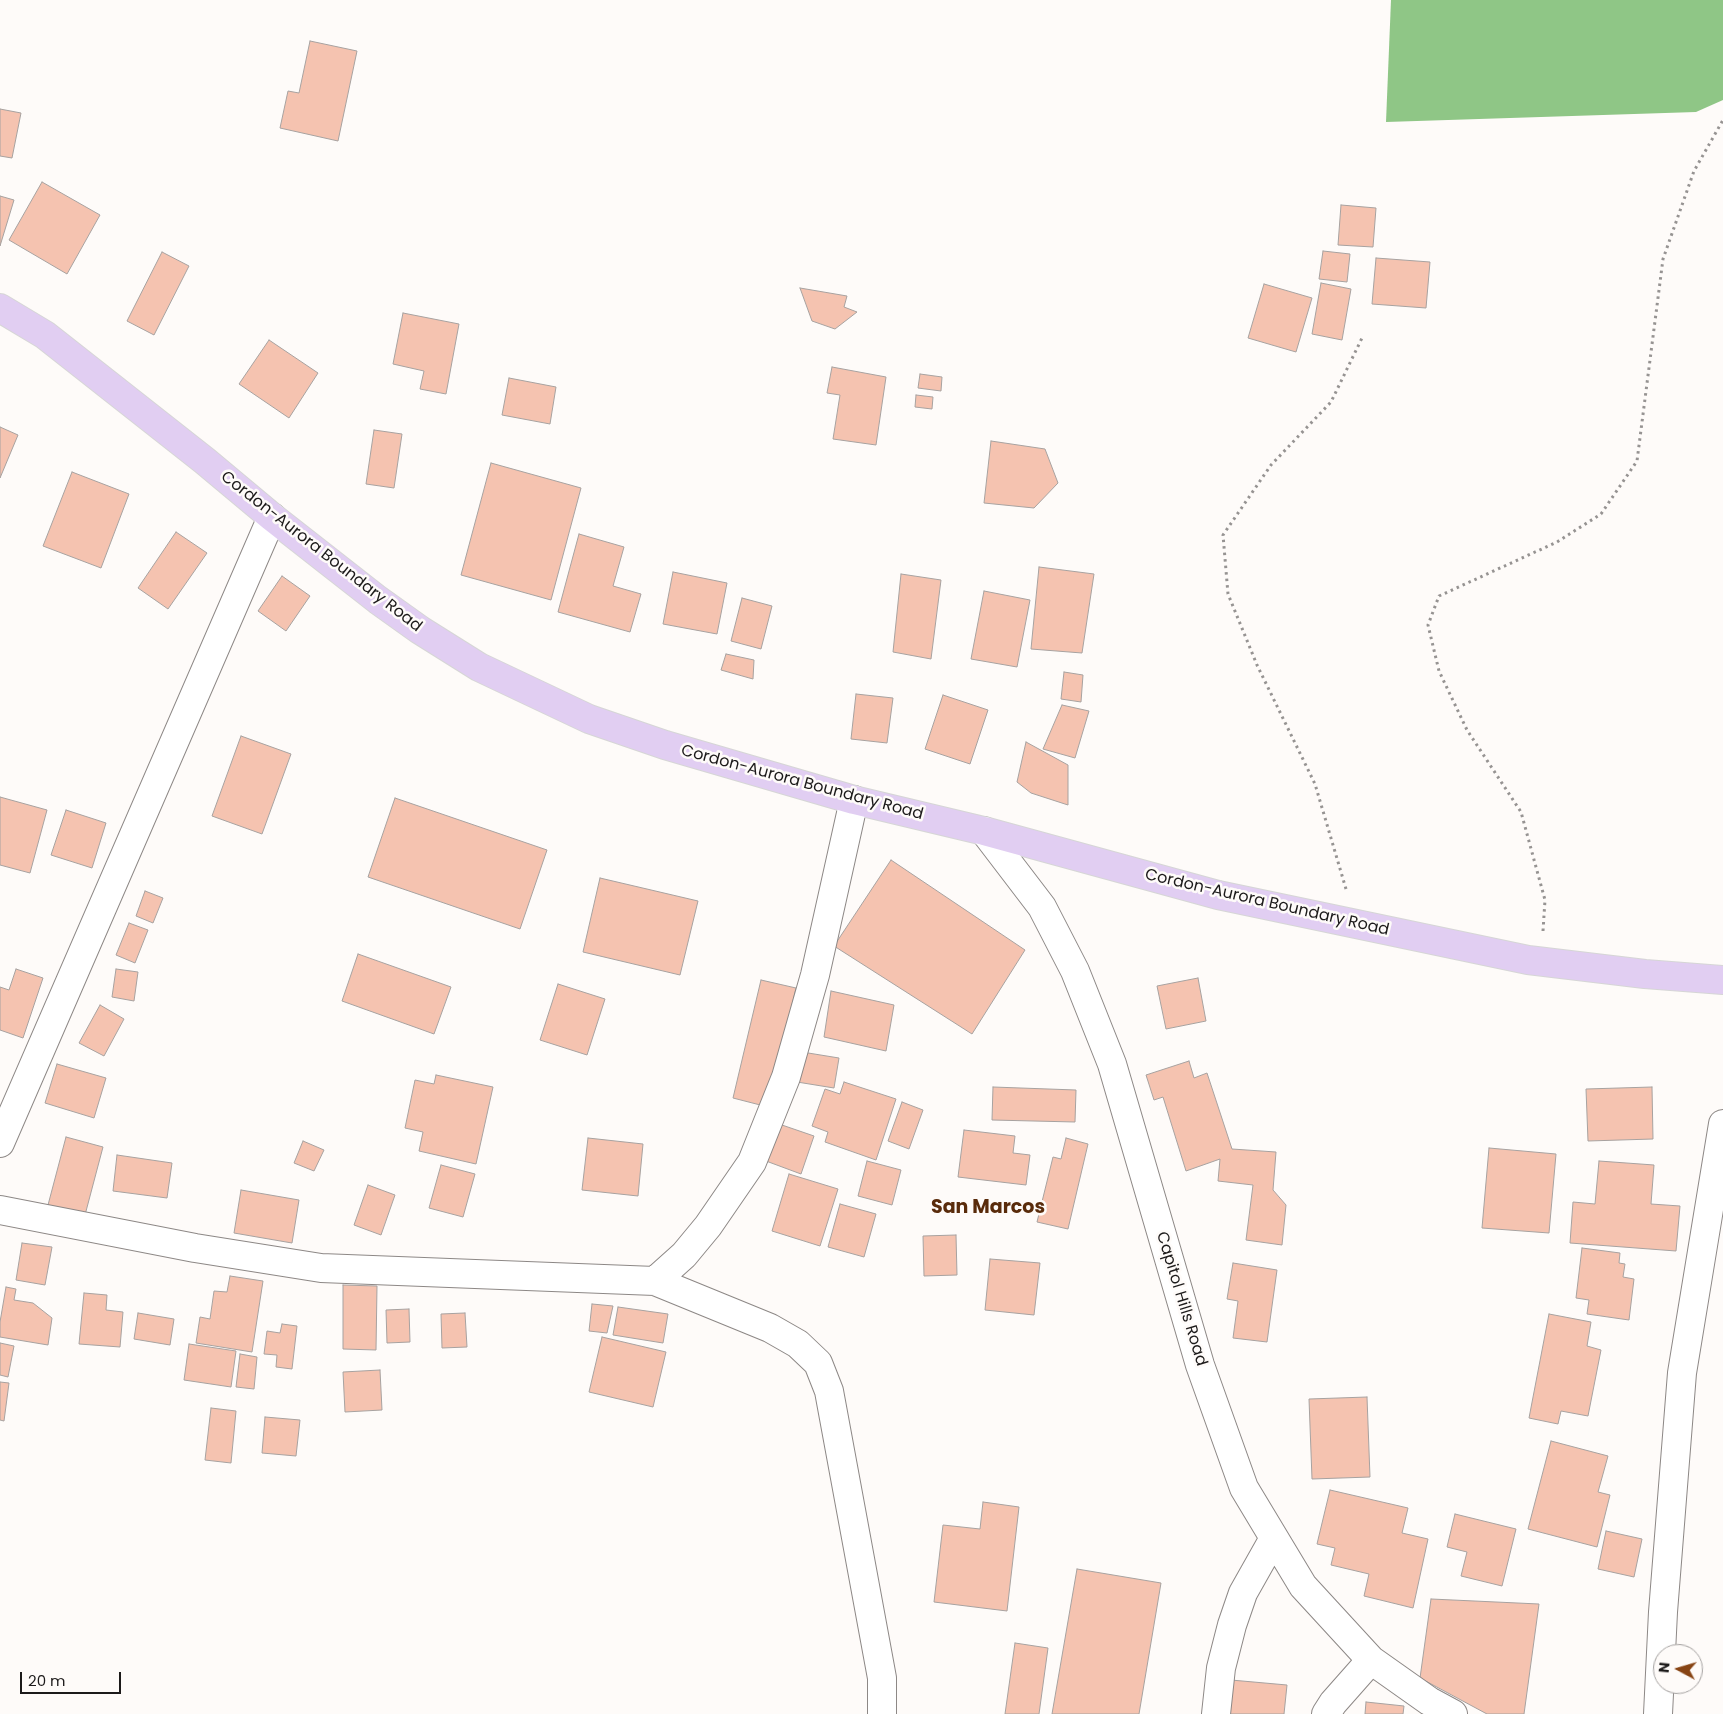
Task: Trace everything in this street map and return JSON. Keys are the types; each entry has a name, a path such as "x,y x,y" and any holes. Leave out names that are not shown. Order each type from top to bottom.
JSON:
{"main road":[{"name":"Cordon-Aurora Boundary Road","path":"0,308 45,335 205,461 272,517 420,630 479,667 589,719 674,748 854,800 984,831 1218,895 1465,948 1542,962 1646,974 1723,980"}],"street":[{"path":"0,1143 272,517"},
{"path":"655,1281 684,1255 708,1226 752,1162 786,1077 815,975 854,800"},
{"name":"Capitol Hills Road","path":"984,831 1042,906 1075,971 1112,1064 1200,1365 1244,1488 1303,1586 1371,1660 1429,1701 1454,1714"},
{"path":"1658,1714 1663,1612 1682,1373 1723,1124"},
{"path":"0,1210 195,1248 321,1268 655,1281 770,1328 798,1344 818,1363 829,1391 882,1678 882,1714"},
{"path":"1216,1714 1221,1668 1232,1625 1243,1592 1274,1538"},
{"path":"1326,1714 1371,1660"}],"path":[{"path":"1542,962 1545,900 1521,812 1468,730 1439,671 1428,625 1439,596 1557,542 1600,514 1637,461 1663,258 1694,171 1723,120"},
{"path":"1352,924 1345,883 1315,784 1257,665 1228,594 1223,535 1271,465 1331,402 1362,338"}],"green space":[{"path":"1391,0 1723,0 1723,100 1696,112 1386,122"}],"building":[{"path":"310,41 357,51 338,141 280,128 288,91 299,93"},
{"path":"0,109 21,113 12,158 0,156"},
{"path":"42,182 100,215 67,274 9,240"},
{"path":"0,196 14,200 0,246"},
{"path":"1341,205 1376,208 1373,247 1338,245"},
{"path":"1323,251 1350,254 1347,282 1319,279"},
{"path":"162,252 189,266 154,335 127,321"},
{"path":"1376,258 1430,262 1426,308 1372,304"},
{"path":"1321,283 1351,289 1342,340 1312,334"},
{"path":"1264,284 1312,298 1296,352 1248,338"},
{"path":"800,288 847,296 844,307 857,312 835,329 812,321"},
{"path":"403,313 459,324 446,394 420,389 424,371 393,364"},
{"path":"269,340 318,373 289,418 239,384"},
{"path":"832,367 886,377 876,445 833,439 840,395 827,393"},
{"path":"920,374 942,377 941,391 918,388"},
{"path":"509,378 556,387 550,424 502,415"},
{"path":"916,395 933,397 932,409 915,407"},
{"path":"0,427 18,435 0,478"},
{"path":"374,430 402,434 394,488 366,484"},
{"path":"991,441 1045,449 1058,483 1034,508 984,503"},
{"path":"491,463 581,488 551,600 461,575"},
{"path":"72,472 129,494 101,568 43,546"},
{"path":"176,532 207,553 168,609 138,588"},
{"path":"579,534 624,547 613,586 641,594 630,632 558,612"},
{"path":"1039,567 1094,574 1082,653 1031,649"},
{"path":"673,572 727,583 717,634 663,624"},
{"path":"901,574 941,580 931,659 893,652"},
{"path":"282,576 310,596 286,631 258,611"},
{"path":"984,591 1030,600 1017,667 971,659"},
{"path":"742,598 772,606 761,649 731,641"},
{"path":"726,654 754,660 753,679 721,670"},
{"path":"1064,672 1083,675 1081,702 1061,699"},
{"path":"856,694 893,698 887,743 851,739"},
{"path":"943,695 988,710 970,764 925,749"},
{"path":"1062,705 1089,711 1075,758 1043,749"},
{"path":"241,736 291,754 262,834 212,816"},
{"path":"1026,742 1068,765 1068,805 1031,793 1017,782"},
{"path":"0,797 47,810 30,873 0,865"},
{"path":"395,798 547,850 520,929 368,877"},
{"path":"66,810 106,823 92,868 51,855"},
{"path":"891,860 1025,950 972,1034 834,946"},
{"path":"600,878 698,901 680,975 583,952"},
{"path":"145,891 163,898 153,923 136,916"},
{"path":"129,923 148,930 135,963 116,955"},
{"path":"358,954 451,987 434,1034 342,1001"},
{"path":"16,969 43,978 23,1038 0,1030 0,987 9,990"},
{"path":"116,969 138,972 134,1001 112,997"},
{"path":"1198,978 1206,1021 1166,1029 1157,986"},
{"path":"761,980 796,988 768,1107 733,1098"},
{"path":"558,984 605,999 587,1055 540,1040"},
{"path":"831,991 894,1005 886,1051 824,1037"},
{"path":"100,1005 124,1019 104,1056 79,1043"},
{"path":"802,1052 839,1058 834,1088 797,1082"},
{"path":"1189,1061 1194,1078 1207,1073 1232,1149 1276,1152 1273,1190 1286,1205 1282,1245 1246,1240 1253,1185 1218,1181 1220,1159 1186,1171 1163,1097 1154,1100 1146,1075"},
{"path":"57,1064 106,1078 94,1118 45,1103"},
{"path":"436,1075 493,1087 476,1164 419,1151 423,1132 405,1128 415,1080 434,1084"},
{"path":"844,1082 896,1099 876,1160 825,1142 828,1132 812,1126 825,1089 840,1094"},
{"path":"993,1087 1076,1090 1075,1122 992,1120"},
{"path":"1652,1087 1653,1139 1588,1141 1586,1089"},
{"path":"902,1102 923,1110 909,1149 888,1141"},
{"path":"779,1124 814,1136 801,1174 766,1161"},
{"path":"964,1130 1015,1136 1013,1153 1030,1155 1026,1185 958,1177"},
{"path":"66,1137 103,1147 85,1215 48,1205"},
{"path":"588,1138 643,1144 638,1196 582,1190"},
{"path":"1066,1138 1088,1144 1068,1229 1037,1222 1053,1157 1061,1159"},
{"path":"303,1141 324,1150 314,1171 294,1163"},
{"path":"1489,1148 1556,1154 1549,1233 1482,1228"},
{"path":"117,1155 172,1163 167,1198 113,1191"},
{"path":"867,1161 901,1170 892,1205 858,1196"},
{"path":"1599,1161 1654,1165 1651,1204 1680,1206 1676,1251 1570,1243 1573,1202 1595,1204"},
{"path":"441,1165 475,1174 463,1217 429,1208"},
{"path":"789,1174 838,1189 820,1246 772,1231"},
{"path":"368,1185 395,1195 381,1235 354,1225"},
{"path":"241,1190 299,1200 292,1243 234,1233"},
{"path":"840,1204 876,1214 864,1257 828,1247"},
{"path":"956,1235 957,1275 924,1276 923,1236"},
{"path":"22,1243 52,1247 45,1285 16,1280"},
{"path":"1582,1248 1620,1253 1619,1263 1625,1264 1623,1277 1634,1279 1629,1320 1587,1314 1589,1300 1576,1298"},
{"path":"990,1259 1040,1263 1034,1315 985,1310"},
{"path":"1233,1263 1277,1270 1267,1342 1233,1338 1238,1301 1227,1299"},
{"path":"230,1276 263,1281 252,1352 196,1343 200,1317 210,1319 214,1291 227,1292"},
{"path":"343,1285 377,1286 376,1350 343,1349"},
{"path":"6,1287 16,1289 14,1300 33,1303 52,1318 48,1345 0,1337 0,1322"},
{"path":"84,1293 107,1295 106,1310 123,1312 120,1347 79,1344"},
{"path":"592,1304 613,1306 607,1333 589,1331"},
{"path":"618,1307 668,1314 663,1343 613,1335"},
{"path":"409,1309 410,1342 387,1343 386,1310"},
{"path":"138,1313 174,1319 170,1345 134,1339"},
{"path":"465,1313 467,1347 442,1348 441,1314"},
{"path":"1549,1314 1591,1322 1587,1346 1601,1350 1588,1416 1561,1411 1558,1424 1529,1418"},
{"path":"282,1324 297,1326 292,1369 276,1367 277,1355 264,1354 267,1331 280,1333"},
{"path":"602,1337 666,1352 653,1407 589,1392"},
{"path":"0,1343 14,1346 8,1377 0,1375"},
{"path":"189,1344 236,1351 231,1387 184,1380"},
{"path":"240,1354 257,1357 254,1389 236,1387"},
{"path":"380,1370 382,1410 345,1412 343,1372"},
{"path":"0,1382 9,1383 4,1421 0,1420"},
{"path":"1367,1397 1370,1477 1312,1479 1309,1399"},
{"path":"211,1408 236,1411 231,1463 205,1460"},
{"path":"265,1417 300,1420 296,1456 262,1453"},
{"path":"1551,1441 1608,1456 1598,1492 1610,1495 1597,1547 1528,1529"},
{"path":"1330,1490 1408,1508 1402,1533 1428,1539 1413,1608 1364,1596 1369,1574 1331,1565 1335,1548 1317,1544"},
{"path":"983,1502 1019,1507 1007,1611 934,1602 943,1525 980,1529"},
{"path":"1455,1514 1516,1529 1502,1586 1461,1576 1467,1552 1447,1547"},
{"path":"1606,1531 1642,1539 1634,1577 1598,1569"},
{"path":"1077,1569 1161,1583 1139,1714 1052,1714"},
{"path":"1431,1599 1539,1604 1524,1714 1487,1714 1420,1678"},
{"path":"1015,1643 1048,1648 1039,1714 1005,1714"},
{"path":"1231,1680 1287,1685 1284,1714 1228,1714"},
{"path":"1366,1702 1404,1706 1403,1714 1365,1714"}],"district":[{"name":"San Marcos","path":"988,1208"}]}
